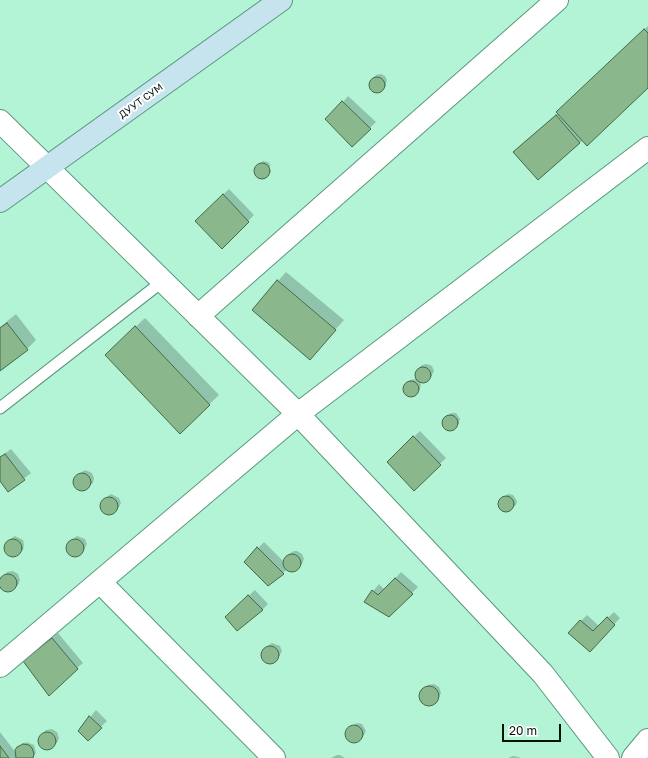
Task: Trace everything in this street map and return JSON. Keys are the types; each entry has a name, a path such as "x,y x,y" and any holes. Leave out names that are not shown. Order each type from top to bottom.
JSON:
{"main road":[{"name":"ДУУТ СУМ","path":"0,201 281,0"}],"street":[{"path":"198,316 557,0"},
{"path":"0,121 298,414 543,674 608,758"},
{"path":"0,666 298,414 648,148"},
{"path":"100,582 274,758"},
{"path":"633,758 648,740"}],"lane":[{"path":"0,408 163,281"}],"building":[{"path":"644,29 648,33 648,88 587,146 556,112"},
{"path":"377,77 383,79 385,85 383,91 377,93 371,91 369,85 371,79"},
{"path":"342,101 371,129 352,147 325,119"},
{"path":"556,115 580,143 538,180 513,152"},
{"path":"262,163 268,165 270,171 268,177 262,179 256,177 254,171 256,165"},
{"path":"223,194 249,222 222,249 195,221"},
{"path":"277,280 336,330 310,360 252,310"},
{"path":"7,323 28,350 0,371 0,328"},
{"path":"135,326 210,405 180,434 105,355"},
{"path":"423,367 429,369 431,375 429,381 423,383 417,381 415,375 417,369"},
{"path":"411,381 417,383 419,389 417,395 411,397 405,395 403,389 405,383"},
{"path":"450,415 456,417 458,423 456,429 450,431 444,429 442,423 444,417"},
{"path":"413,436 441,465 414,491 387,462"},
{"path":"5,454 25,480 8,492 0,481 0,457"},
{"path":"78,473 86,473 91,478 89,489 86,491 78,491 73,486 73,478"},
{"path":"506,496 512,498 514,504 512,510 506,512 500,510 498,504 500,498"},
{"path":"105,497 113,497 118,502 116,513 113,515 105,515 100,510 100,502"},
{"path":"9,539 17,539 22,544 20,555 17,557 9,557 4,552 4,544"},
{"path":"71,539 79,539 84,544 82,555 79,557 71,557 66,552 66,544"},
{"path":"257,547 284,574 268,586 244,562"},
{"path":"288,554 296,554 301,559 299,570 296,572 288,572 283,567 283,559"},
{"path":"4,574 12,574 17,579 15,590 12,592 4,592 -1,587 -1,579"},
{"path":"395,578 413,594 389,617 364,602 372,590 378,595"},
{"path":"248,595 263,610 237,631 225,617"},
{"path":"607,617 615,625 590,652 568,633 580,620 593,631"},
{"path":"52,638 78,669 49,696 23,661"},
{"path":"266,646 274,646 279,651 277,662 274,664 266,664 261,659 261,651"},
{"path":"429,686 436,689 439,696 436,703 429,706 422,703 419,696 422,689"},
{"path":"89,716 102,728 88,741 78,731"},
{"path":"350,725 358,725 363,730 361,741 358,743 350,743 345,738 345,730"},
{"path":"43,732 51,732 56,737 54,748 51,750 43,750 38,745 38,737"},
{"path":"23,744 29,745 32,748 34,754 33,758 16,758 15,750"},
{"path":"0,746 9,758 0,758"}]}
